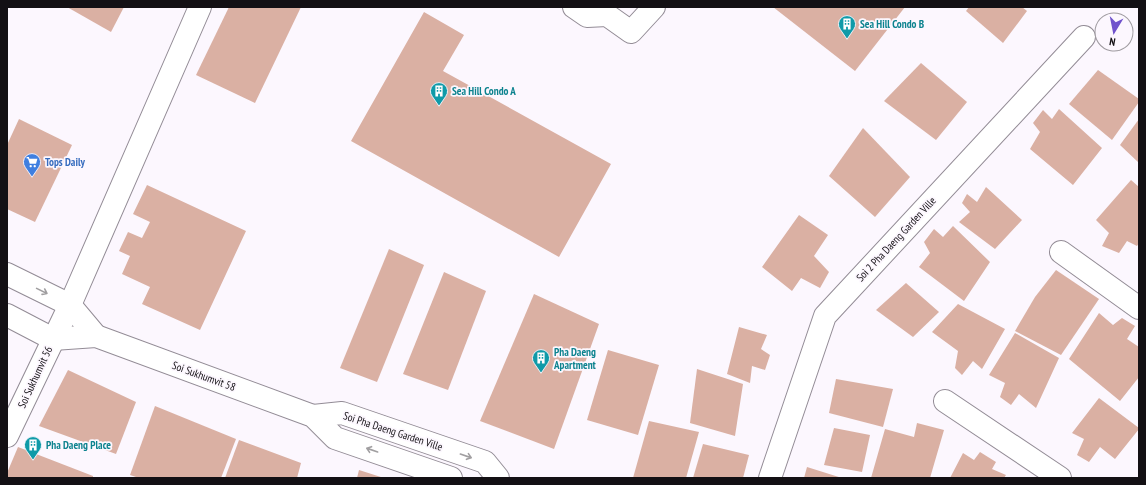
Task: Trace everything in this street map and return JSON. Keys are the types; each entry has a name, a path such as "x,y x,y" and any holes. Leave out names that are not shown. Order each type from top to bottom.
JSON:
{"street":[{"name":"Soi Sukhumvit 56","path":"7,436 70,305 200,7"},
{"path":"574,7 588,16 606,11 631,32 654,7"},
{"name":"Soi 2 Pha Daeng Garden Ville","path":"770,478 825,316 1084,37"},
{"path":"1061,252 1139,308"},
{"name":"Soi Sukhumvit 58","path":"7,274 70,305 96,336"},
{"path":"7,315 53,339"},
{"name":"Soi Sukhumvit 58","path":"53,339 96,336 313,416"},
{"path":"945,402 1060,478"},
{"name":"Soi Pha Daeng Garden Ville","path":"313,416 342,413 485,462 498,478"},
{"name":"Soi Pha Daeng Garden Ville","path":"313,416 335,438 451,478"}],"building":[{"path":"67,7 124,7 111,32"},
{"path":"229,7 301,7 255,103 196,75"},
{"name":"Sea Hill Condo B","path":"773,7 905,7 855,71"},
{"path":"969,7 1022,7 1027,11 1003,43 966,11"},
{"name":"Sea Hill Condo A","path":"424,12 464,35 443,71 611,164 559,257 351,141"},
{"path":"921,63 967,102 936,140 884,101"},
{"path":"1098,70 1139,99 1139,102 1112,140 1069,104"},
{"path":"1059,109 1102,148 1073,185 1030,149 1040,132 1033,123 1043,110 1052,119"},
{"name":"Tops Daily","path":"19,119 72,145 35,222 7,209 7,145"},
{"path":"1139,119 1139,163 1120,145"},
{"path":"863,128 910,177 875,217 829,176"},
{"path":"1131,180 1139,187 1139,243 1137,246 1127,241 1119,253 1102,246 1109,233 1096,220"},
{"path":"147,185 246,231 200,330 142,304 150,287 122,274 130,256 119,251 128,232 142,238 150,222 133,214"},
{"path":"986,187 1022,220 995,249 959,222 970,212 962,203 967,194 977,202"},
{"path":"799,215 828,235 814,256 829,272 820,288 801,278 792,291 762,267"},
{"path":"953,226 990,262 964,301 919,267 930,253 924,242 934,229 943,237"},
{"path":"389,249 424,265 377,382 340,368"},
{"path":"1056,270 1099,299 1061,355 1015,331 1035,297"},
{"path":"444,272 486,291 448,390 403,374"},
{"path":"906,283 939,312 913,337 876,310"},
{"name":"Pha Daeng Apartment","path":"534,294 599,324 554,449 480,421"},
{"path":"958,304 1005,329 982,369 973,361 962,375 955,368 958,351 932,332"},
{"path":"1099,313 1113,325 1122,318 1135,326 1127,339 1139,347 1139,377 1120,401 1069,359"},
{"path":"739,327 767,335 761,349 770,355 765,370 752,366 750,383 727,374"},
{"path":"1015,333 1059,358 1036,408 1019,394 1011,405 1000,397 1005,383 989,375"},
{"path":"608,350 659,365 638,435 587,420"},
{"path":"697,369 743,384 735,436 690,423"},
{"path":"68,370 136,402 116,454 39,426"},
{"path":"836,379 893,389 883,427 829,413"},
{"path":"1099,398 1139,429 1115,459 1100,447 1089,462 1077,455 1084,439 1072,433"},
{"path":"155,406 236,439 221,478 139,478 130,475"},
{"path":"649,421 699,432 686,478 633,478"},
{"path":"917,423 944,430 930,478 871,478 885,429 914,437"},
{"path":"834,428 870,435 862,472 824,465"},
{"path":"239,440 301,463 297,478 225,478"},
{"path":"703,444 749,455 743,478 693,478"},
{"name":"Pha Daeng Place","path":"18,447 93,476 93,478 7,478 7,473"},
{"path":"980,452 996,462 992,469 1006,475 1004,478 950,478 963,453 974,460"},
{"path":"807,467 842,478 804,478"},
{"path":"359,470 384,478 357,478"}],"place":[{"name":"Sea Hill Condo B","path":"847,39"},
{"name":"Sea Hill Condo A","path":"439,106"},
{"name":"Tops Daily","path":"32,177"},
{"name":"Pha Daeng Apartment","path":"541,373"},
{"name":"Pha Daeng Place","path":"33,460"}]}
